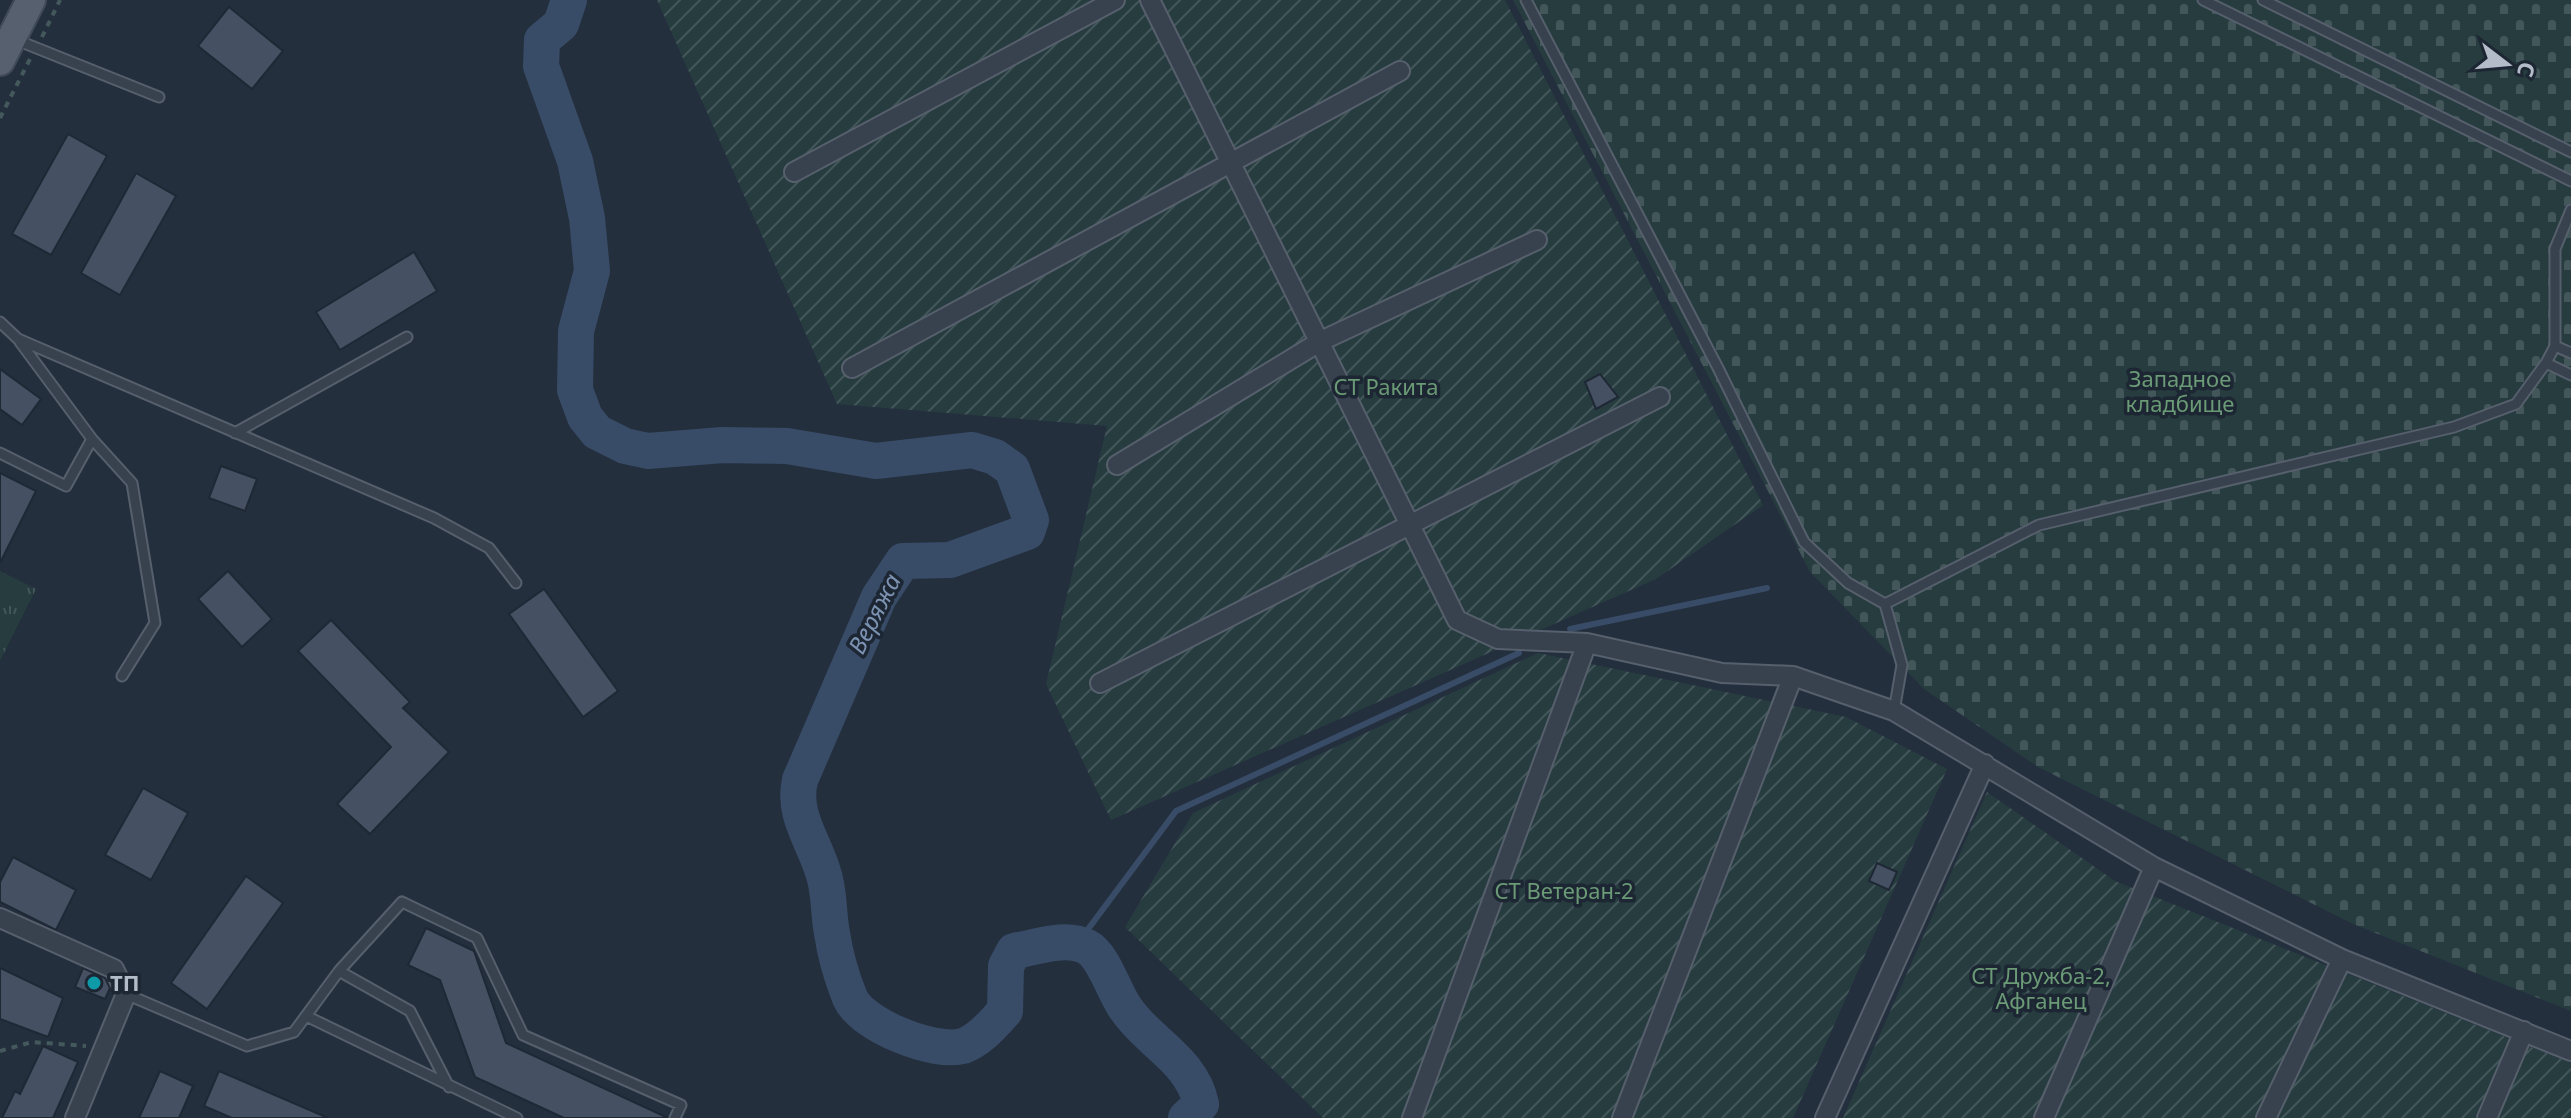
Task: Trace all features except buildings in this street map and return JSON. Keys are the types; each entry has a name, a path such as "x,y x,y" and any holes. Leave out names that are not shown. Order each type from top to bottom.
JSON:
{"main road":[{"path":"6,50 31,0"}],"street":[{"path":"794,172 1115,0"},
{"path":"1150,0 1457,620 1498,639 1587,643 1722,673 1793,676 1894,711 2154,867 2342,959 2571,1051"},
{"path":"852,368 1400,71"},
{"path":"1117,465 1321,341 1537,240"},
{"path":"1100,683 1408,523 1660,397"},
{"path":"1412,1118 1587,643"},
{"path":"1622,1118 1793,676"},
{"path":"1825,1118 1985,764"},
{"path":"2044,1118 2154,867"},
{"path":"0,918 114,969 126,994 75,1118"},
{"path":"2266,1118 2342,959"},
{"path":"2487,1118 2524,1031"}],"lane":[{"path":"1526,0 1718,368 1804,542 1848,583 1885,604 1902,665 1894,711"},
{"path":"2203,0 2571,181"},
{"path":"2263,0 2571,152"},
{"path":"6,50 159,97"},
{"path":"1885,604 2039,525 2466,422 2516,404 2555,346 2555,249 2571,210"},
{"path":"0,322 18,339 92,439 132,483 155,623 122,676"},
{"path":"235,433 407,337"},
{"path":"18,339 464,533 489,548 516,583"},
{"path":"2555,346 2571,353"},
{"path":"2546,363 2571,375"},
{"path":"0,453 66,486 92,439"},
{"path":"126,994 247,1046 294,1032 339,971 402,902 477,938 523,1035 681,1105 675,1118"},
{"path":"339,971 410,1011 449,1087"},
{"path":"306,1016 517,1118"}],"path":[{"path":"0,1051 32,1042 104,1047"}],"green space":[{"name":"СТ Ракита","path":"657,0 1505,0 1763,505 1656,579 1111,820 1046,684 1107,426 837,404"},
{"name":"Западное кладбище","path":"1513,0 2571,0 2571,1011 2353,924 2038,767 1924,689 1810,572"},
{"path":"0,571 36,589 0,661"},
{"name":"СТ Ветеран-2","path":"1538,653 1846,717 1947,769 1793,1118 1323,1118 1125,927 1193,813"},
{"name":"СТ Дружба-2, Афганец","path":"1987,792 2115,881 2571,1063 2571,1118 1843,1118"}],"waterway":[{"name":"Веряжа","path":"569,0 561,24 542,40 541,66 575,161 587,218 592,271 576,331 575,390 585,417 597,432 625,446 648,451 723,445 787,446 876,461 972,450 995,457 1012,469 1031,520 1027,532 950,560 903,561 879,597 800,780 801,816 825,880 835,949 850,998 869,1018 900,1035 935,1046 963,1046 981,1036 1005,1011 1006,966 1014,951 1051,943 1079,944 1099,958 1135,1021 1189,1075 1201,1104 1186,1118"},
{"path":"1570,629 1767,588"},
{"path":"1077,944 1176,811 1519,653"}],"place":[{"name":"ТП","path":"94,983"}]}
